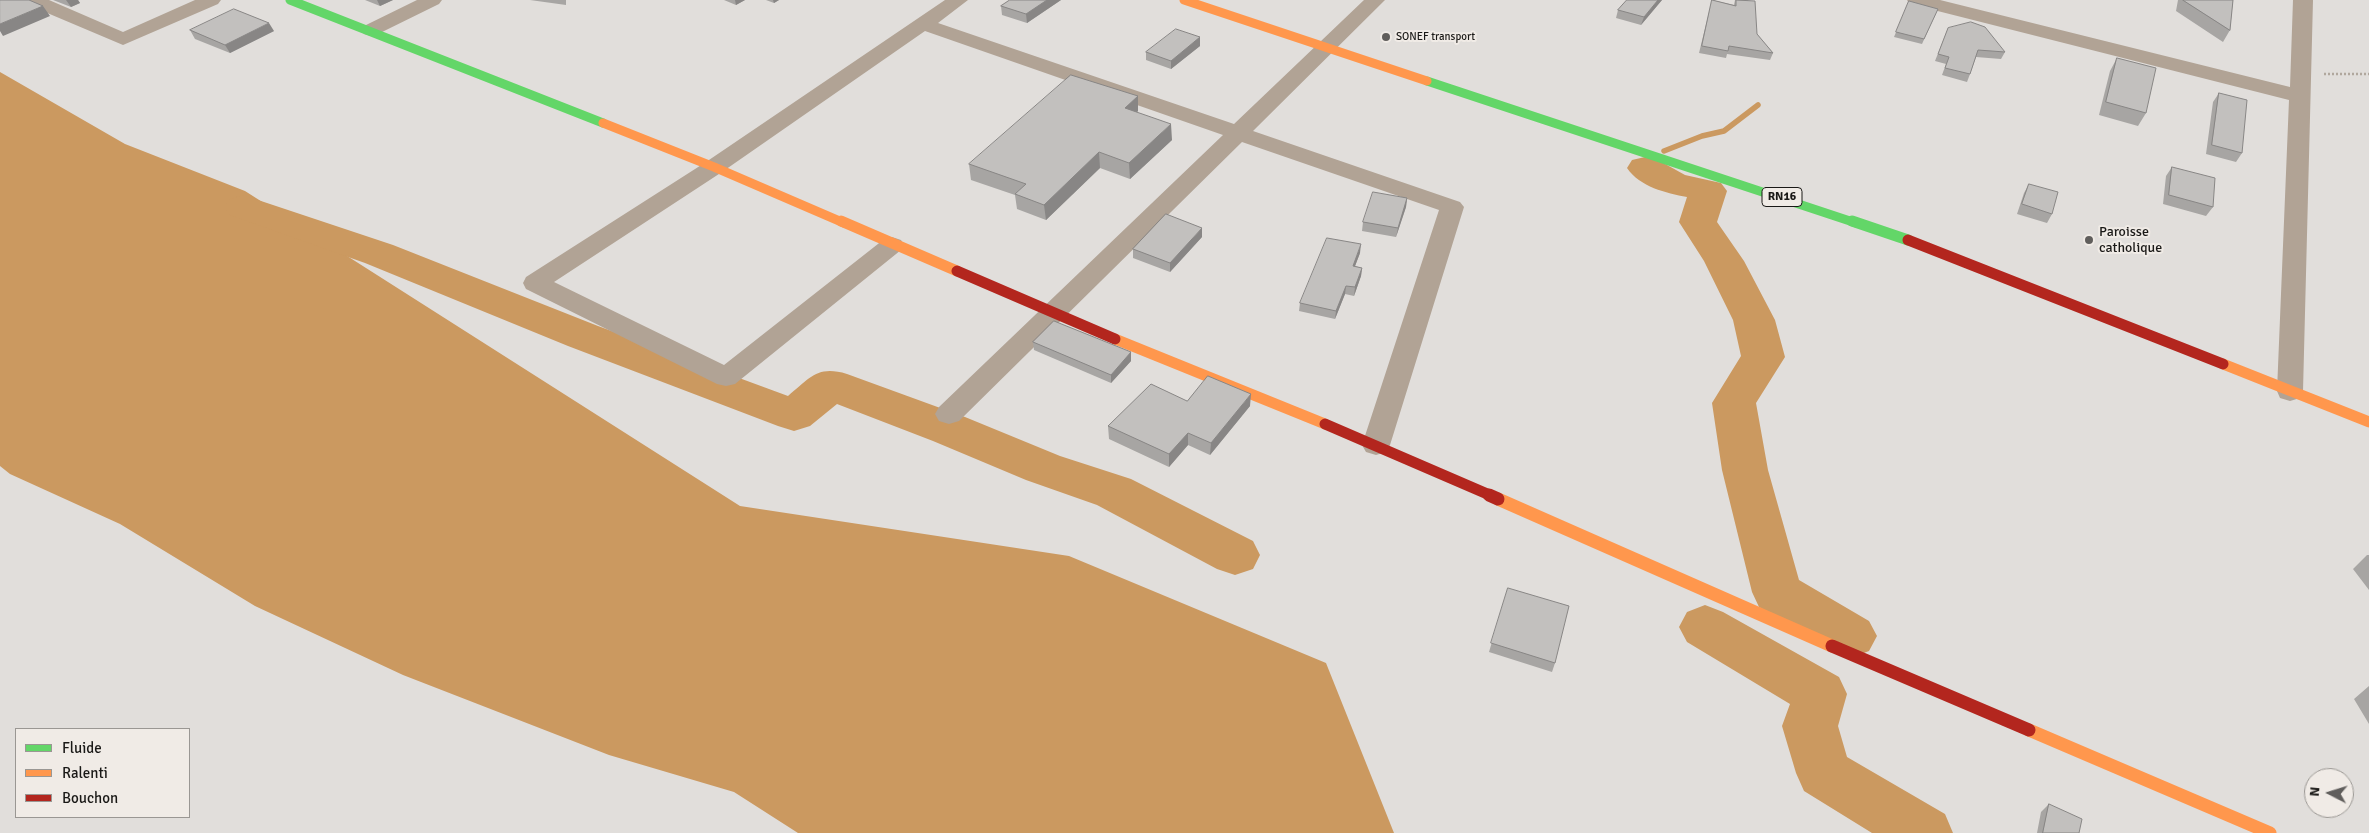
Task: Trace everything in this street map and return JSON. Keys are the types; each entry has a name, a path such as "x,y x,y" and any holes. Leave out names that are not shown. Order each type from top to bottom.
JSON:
{"street":[{"path":"33,0 123,39 211,0"},
{"path":"290,0 371,30 714,167 1053,313 1376,445 1789,628 2270,833"},
{"path":"371,30 432,0"},
{"path":"892,245 726,378 535,283 714,167 958,0"},
{"name":"RN16","path":"1184,0 1883,230 2369,422"},
{"path":"949,414 1375,0"},
{"path":"2290,390 2303,0"},
{"path":"1928,1 2300,85"},
{"path":"923,24 1452,207 1376,445"}],"path":[{"path":"2300,85 2369,74"}],"shaded area":[{"path":"0,72 125,144 245,191 740,506 1069,556 1326,663 1394,833 798,833 734,792 609,755 403,675 255,606 120,524 10,474 0,466"}],"building":[{"path":"0,0 29,0 43,6 0,24"},
{"path":"1010,0 1047,0 1026,14 1001,6"},
{"path":"1627,0 1658,0 1644,17 1618,10"},
{"path":"1712,0 1736,6 1736,0 1755,1 1757,34 1773,53 1729,46 1728,51 1702,46"},
{"path":"2183,0 2233,0 2230,30"},
{"path":"1909,1 1938,9 1924,39 1896,32"},
{"path":"234,9 269,23 225,45 190,30"},
{"path":"1971,22 1985,27 2005,52 1978,50 1970,74 1945,68 1949,57 1938,54 1948,28"},
{"path":"1176,29 1200,37 1171,61 1146,52"},
{"path":"2117,58 2156,68 2146,113 2106,102"},
{"path":"1071,75 1138,96 1125,108 1171,124 1129,163 1099,152 1044,205 1015,194 1026,184 969,164"},
{"path":"2219,93 2247,100 2242,153 2212,145"},
{"path":"2172,167 2215,178 2213,207 2169,195"},
{"path":"2029,184 2058,192 2052,214 2022,204"},
{"path":"1373,192 1407,198 1398,228 1363,222"},
{"path":"1166,214 1202,228 1170,263 1133,249"},
{"path":"1327,238 1361,244 1353,266 1362,268 1355,287 1346,286 1336,311 1300,303"},
{"path":"1054,321 1131,352 1111,375 1033,342"},
{"path":"1208,376 1251,394 1211,443 1188,433 1169,454 1108,426 1151,384 1187,401"},
{"path":"1508,588 1569,606 1555,663 1491,643"},
{"path":"2049,804 2082,819 2079,833 2043,833"}],"waterway":[{"path":"1664,151 1702,136 1724,131 1758,105"},
{"path":"1645,168 1673,183 1708,191 1698,222 1724,261 1754,320 1763,357 1734,403 1745,470 1777,592 1851,636"},
{"path":"243,207 379,254 583,336 794,415 831,385 949,429 1043,468 1114,492 1235,555"},
{"path":"1705,627 1820,694 1810,726 1824,773 1924,833"}],"traffic: fast":[{"path":"290,0 603,123"},
{"path":"1427,81 1908,240"}],"traffic: slow":[{"path":"1184,0 1427,81"},
{"path":"603,123 714,167 957,271"},
{"path":"1115,339 1325,424"},
{"path":"2223,364 2369,422"},
{"path":"1498,499 1832,646"},
{"path":"2029,730 2270,833"}],"traffic: jam":[{"path":"1908,240 2223,364"},
{"path":"957,271 1115,339"},
{"path":"1325,424 1498,499"},
{"path":"1832,646 2029,730"}],"place":[{"name":"SONEF transport","path":"1386,37"},
{"name":"Paroisse catholique","path":"2089,240"}]}
